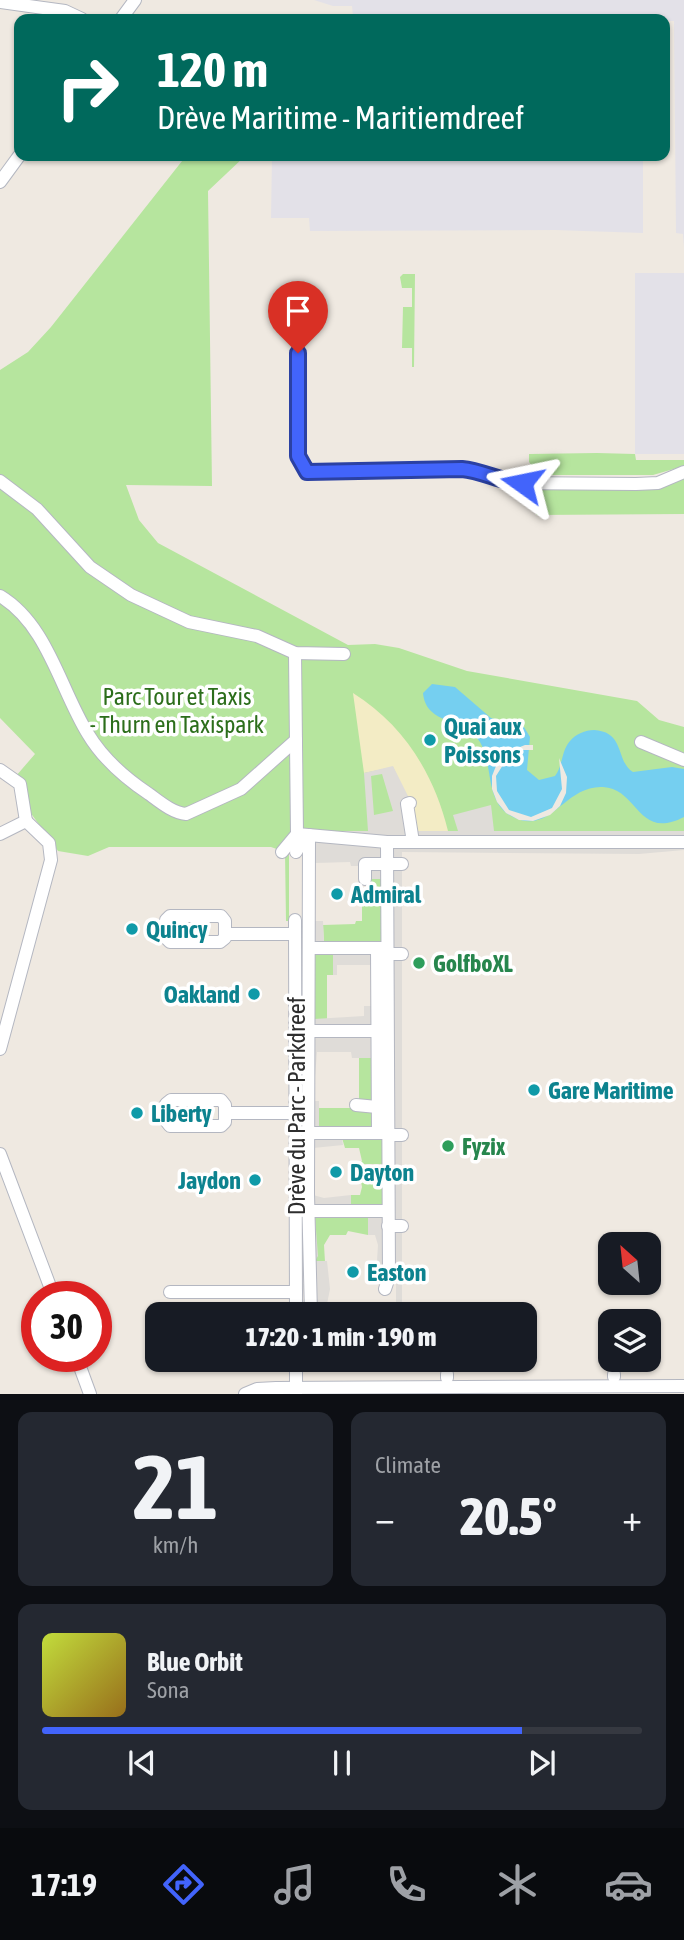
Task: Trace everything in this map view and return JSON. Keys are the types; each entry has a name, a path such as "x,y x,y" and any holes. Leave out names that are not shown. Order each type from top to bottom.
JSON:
{"street":[{"path":"0,2 70,14"},
{"path":"0,180 15,161"},
{"path":"298,353 298,456 307,472 462,469 511,482 636,484 664,481 684,472"},
{"path":"0,481 37,509 90,567 131,595 189,621 257,636 295,653 344,654"},
{"path":"0,596 24,614 36,630 77,715 100,752 135,784 177,812 186,814 241,789 296,740"},
{"path":"295,653 296,740 309,948 308,1171 311,1302"},
{"path":"642,741 684,760"},
{"path":"0,770 20,784 26,821 49,843 51,860 0,1049"},
{"path":"410,803 407,804 413,842"},
{"path":"0,834 26,821"},
{"path":"296,852 304,835"},
{"path":"282,852 304,835 449,847 529,842 614,847 684,842"},
{"path":"385,1289 388,1278 388,1211 382,1045 387,842"},
{"path":"365,879 365,864 402,864"},
{"path":"170,916 221,916 225,921 225,934 220,942 170,942 166,937 166,920 170,916"},
{"name":"Drève du Parc - Parkdreef","path":"225,934 295,927 296,1302"},
{"path":"309,948 384,950 402,954"},
{"path":"384,950 377,1031 382,1045 377,1107 385,1134"},
{"path":"310,1031 377,1031"},
{"path":"382,1045 402,1045"},
{"path":"171,1100 221,1100 225,1105 225,1113 225,1122 221,1126 170,1126 166,1121 166,1104 171,1100"},
{"path":"356,1105 377,1107"},
{"path":"225,1113 296,1113"},
{"path":"310,1133 402,1135"},
{"path":"0,1154 48,1281"},
{"path":"311,1211 388,1211"},
{"path":"388,1226 402,1226"},
{"path":"170,1292 296,1292"},
{"path":"82,1372 90,1394"},
{"path":"296,1372 296,1391"},
{"path":"245,1394 257,1389 575,1390 684,1386"}],"shaded area":[{"path":"314,0 684,0 684,247 683,234 676,233 674,21 670,21 670,14 353,14 352,6 333,6"},
{"path":"272,161 643,161 643,233 555,230 310,231 309,218 271,218"},
{"path":"635,273 684,273 684,454 635,454"},
{"path":"393,766 409,798 418,831 458,831 453,815 491,805 494,831 684,831 684,850 639,854 402,852 402,1302 396,1302 396,1266 381,1282 376,1278 378,1245 375,1235 368,1235 368,1216 315,1216 318,1256 315,1261 327,1261 330,1289 327,1302 304,1302 305,1038 302,1038 302,1025 305,1025 305,986 302,986 302,982 305,982 305,961 302,961 302,944 305,944 306,932 302,932 302,920 305,920 305,852 302,831 368,831 364,773","holes":["382,774 393,811 374,815 371,776","350,862 351,866 358,866 358,879 384,879 384,943 324,943 323,921 315,921 315,863","313,952 333,952 333,975 337,975 337,965 374,965 374,1006 364,1006 364,1016 314,1019","317,1052 351,1052 352,1058 373,1058 373,1129 319,1129 319,1101 313,1101","384,1138 385,1207 351,1207 351,1195 324,1198 313,1195 313,1148 343,1145 342,1139"]}],"green space":[{"name":"Parc Tour et Taxis - Thurn en Taxispark","path":"182,161 240,161 208,191 212,486 126,485 139,520 158,543 348,645 375,644 399,648 467,671 637,701 659,720 684,727 684,831 302,831 289,852 289,921 286,921 285,852 271,847 109,847 88,856 58,851 30,812 16,776 35,754 0,718 0,370 28,352 51,327"},
{"path":"403,274 415,274 414,367 412,348 402,348 403,307 412,307 412,288 402,288 400,277"},
{"path":"529,454 635,454 636,460 684,460 684,466 653,475 546,475 538,473 529,462"},
{"path":"684,479 684,514 536,515 542,490 651,489"},
{"path":"367,879 384,879 384,943 324,943 323,925 355,924 356,921 362,921 362,901 367,901"},
{"path":"333,951 333,975 327,975 327,1019 313,1019 313,952"},
{"path":"359,1058 373,1058 373,1105 359,1105"},
{"path":"319,1108 373,1108 373,1129 319,1130"},
{"path":"342,1138 384,1138 384,1164 359,1164 362,1161 359,1148 345,1148"},
{"path":"359,1171 385,1171 385,1207 351,1207 351,1195 360,1195 362,1187"},
{"path":"368,1215 368,1235 348,1231 346,1235 330,1235 324,1245 325,1262 315,1261 315,1216"}],"sand":[{"path":"353,693 387,720 414,753 434,790 448,831 418,831 413,810 393,767 364,773"}],"water":[{"path":"432,684 455,687 491,718 524,727 530,737 527,770 539,780 555,776 570,741 578,734 591,730 604,732 616,741 627,767 633,772 672,767 684,769 684,817 669,823 657,823 647,819 615,790 603,787 589,788 538,820 526,821 513,817 498,803 480,742 465,728 438,716 426,704 423,693"}],"pier":[{"path":"533,745 533,750 521,750 508,757 496,776 497,791 509,810 531,817 552,808 562,789 559,758 567,777 566,793 560,806 550,815 533,821 519,820 506,813 497,802 492,789 492,776 498,761 510,751"}],"place":[{"name":"Quai aux Poissons","path":"430,740"},
{"name":"Admiral","path":"337,894"},
{"name":"Quincy","path":"132,929"},
{"name":"GolfboXL","path":"419,963"},
{"name":"Oakland","path":"254,994"},
{"name":"Gare Maritime","path":"534,1090"},
{"name":"Liberty","path":"137,1113"},
{"name":"Fyzix","path":"448,1146"},
{"name":"Dayton","path":"336,1172"},
{"name":"Jaydon","path":"255,1180"},
{"name":"Easton","path":"353,1272"}],"route":[{"path":"298,353 298,456 307,472 462,469 480,472 500,481 522,483"}]}
